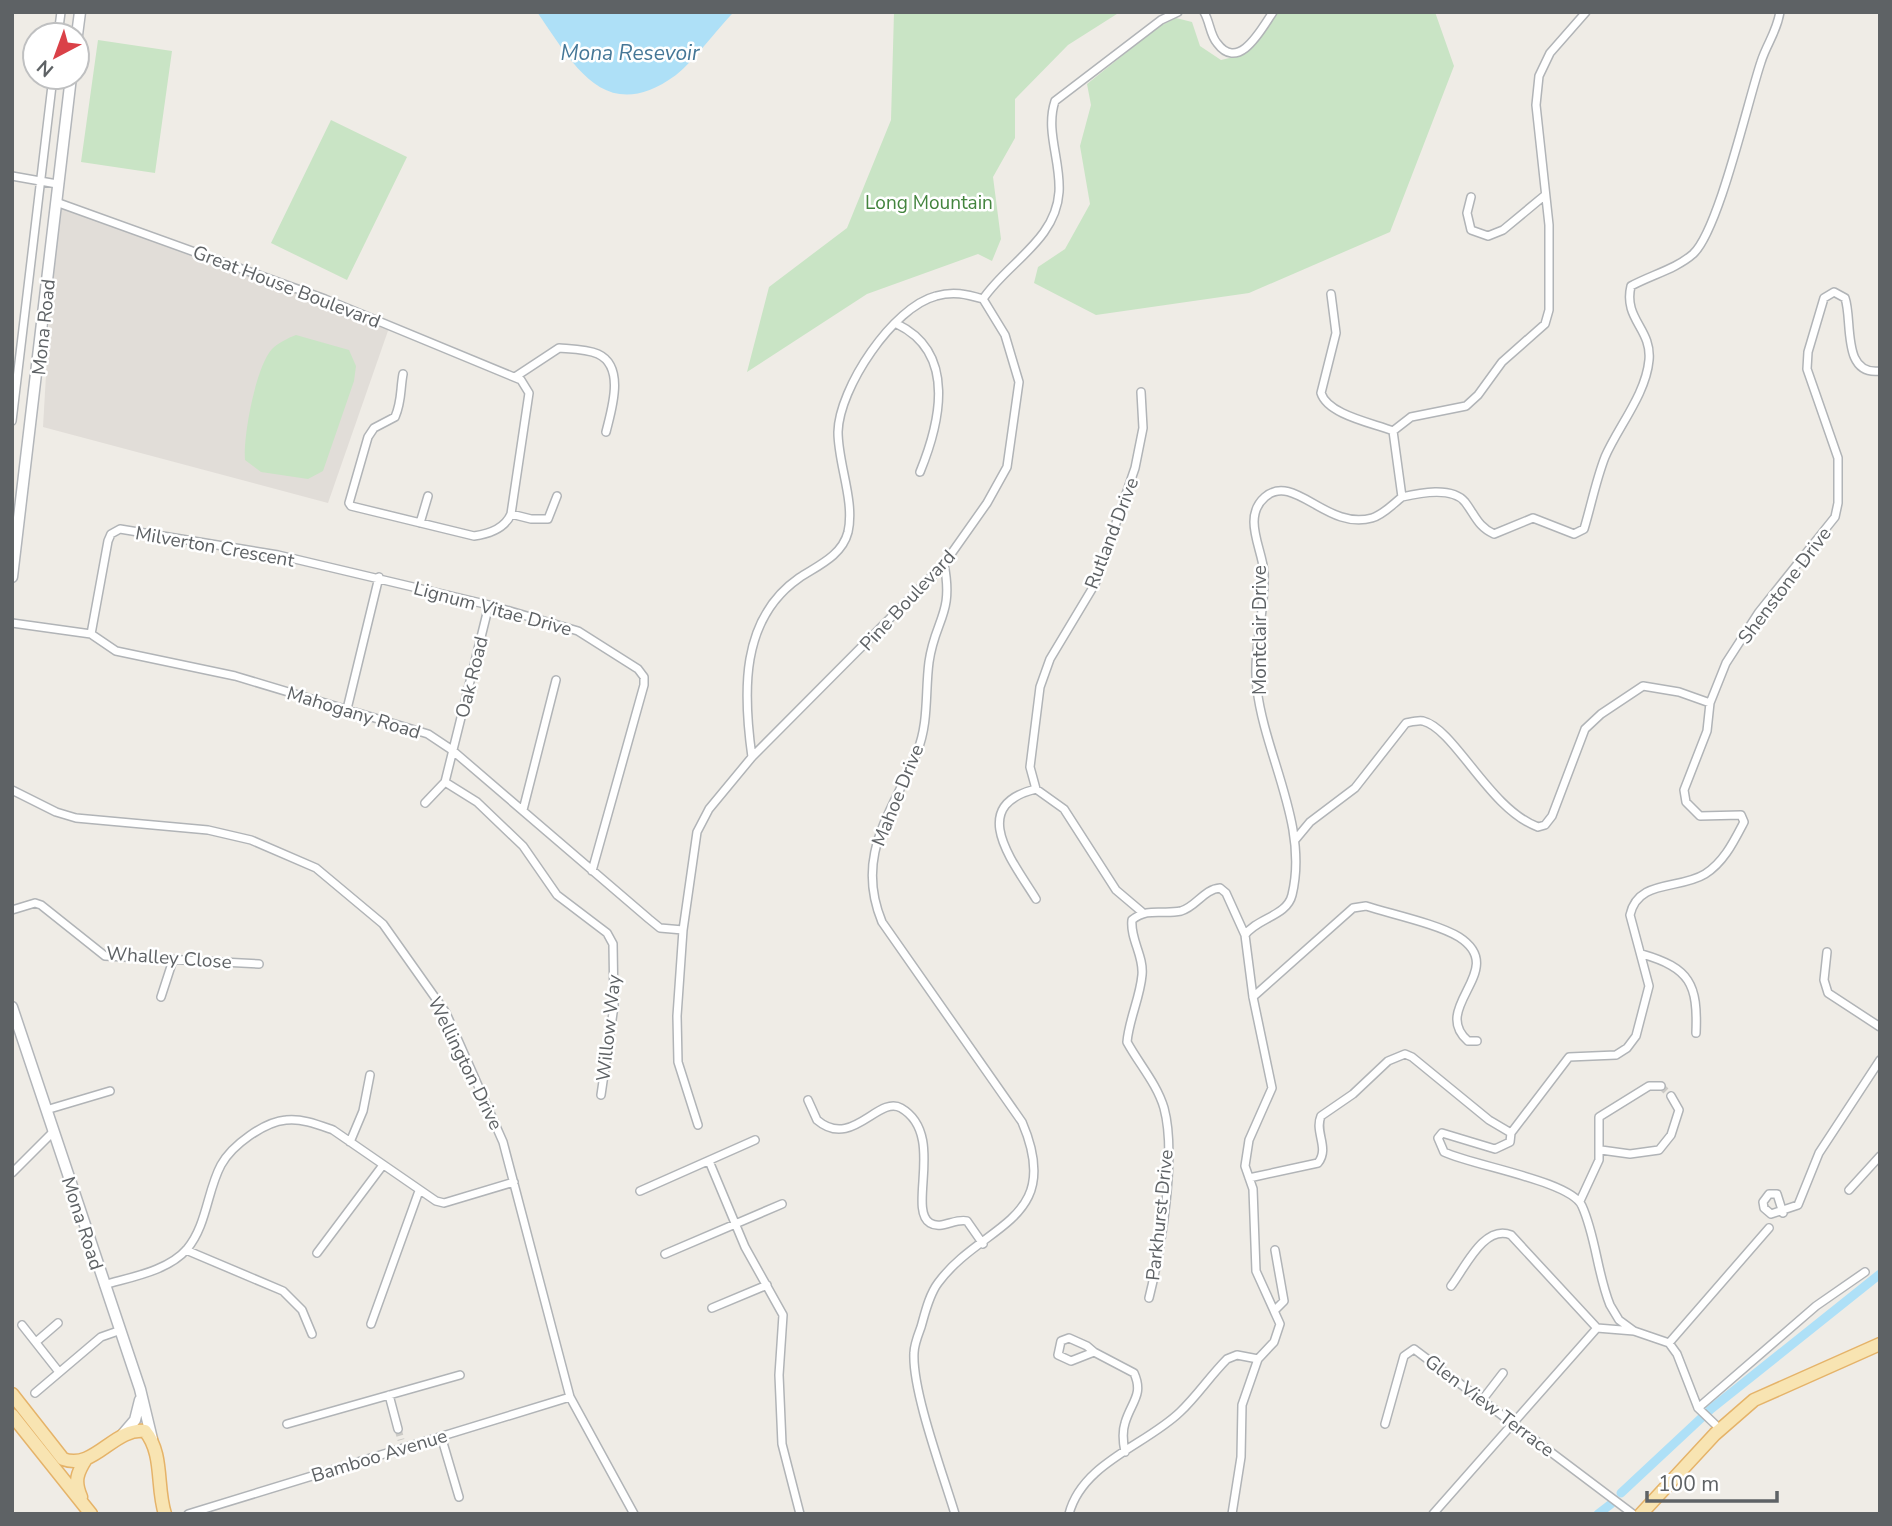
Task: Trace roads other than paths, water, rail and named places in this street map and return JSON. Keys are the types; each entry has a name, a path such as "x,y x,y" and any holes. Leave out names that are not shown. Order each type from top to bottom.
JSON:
{"main road":[{"path":"1641,1514 1716,1425 1772,1390 1880,1345"},
{"path":"12,1394 63,1459 71,1462 86,1459"},
{"path":"12,1415 88,1510"},
{"path":"88,1510 76,1487 76,1474 86,1459 123,1434 136,1430 145,1431 152,1439 158,1462 160,1500 165,1514"}],"street":[{"path":"752,757 747,720 748,678 755,632 782,591 837,553 848,531 849,512 841,469 838,431 841,412 857,374 879,342 911,309 935,296 953,293 983,299 992,286 1027,254 1047,228 1056,207 1059,171 1051,115 1055,101 1161,20 1178,12"},
{"path":"1204,12 1215,41 1221,48 1234,52 1247,49 1273,12"},
{"path":"1393,431 1411,417 1466,406 1478,396 1502,362 1545,324 1549,310 1549,225 1536,105 1539,76 1550,53 1586,12"},
{"path":"1393,431 1402,497 1422,493 1454,494 1464,502 1479,525 1494,534 1538,518 1574,534 1580,534 1584,529 1604,461 1639,392 1649,361 1648,338 1635,322 1628,300 1631,286 1677,265 1695,252 1704,237 1727,174 1762,57 1777,33 1780,12"},
{"path":"12,421 51,91"},
{"name":"Mona Road","path":"13,571 69,91"},
{"path":"12,176 41,179 57,184"},
{"path":"1471,197 1468,223 1471,230 1488,236 1503,230 1544,196"},
{"name":"Great House Boulevard","path":"56,202 325,299 515,377"},
{"name":"Shenstone Drive","path":"1511,1133 1569,1057 1616,1055 1633,1042 1648,994 1642,954 1630,915 1637,896 1708,872 1723,858 1744,822 1741,815 1732,813 1700,816 1686,802 1684,790 1707,731 1710,702 1726,663 1759,612 1829,528 1835,517 1838,503 1838,458 1807,369 1808,352 1824,298 1834,292 1845,298 1851,318 1849,345 1855,358 1863,368 1880,371"},
{"path":"1331,294 1336,333 1321,393 1323,400 1338,410 1393,431"},
{"name":"Pine Boulevard","path":"698,1125 678,1062 677,1016 682,930 701,821 752,757 944,564 987,503 1007,467 1019,382 1005,335 983,299"},
{"path":"897,324 915,335 928,351 940,383 935,436 920,472"},
{"path":"403,374 403,394 395,417 370,432 348,499 351,506 474,536 486,534 504,524 511,514 529,393 526,384 515,377 559,348 600,355 610,366 615,378 606,432"},
{"name":"Rutland Drive","path":"1036,789 1030,767 1040,687 1050,659 1095,584 1115,531 1135,468 1143,428 1141,392"},
{"name":"Montclair Drive","path":"1245,934 1257,922 1279,912 1292,896 1295,840 1267,742 1257,691 1264,571 1253,519 1255,509 1265,497 1281,490 1301,496 1339,519 1363,520 1374,518 1402,497"},
{"path":"420,523 428,496"},
{"path":"511,514 548,519 557,496"},
{"name":"Milverton Crescent","path":"91,634 108,541 111,534 120,529 278,555 379,578"},
{"name":"Mahoe Drive","path":"944,564 948,602 929,663 927,706 918,750 890,804 877,841 872,888 882,922 1022,1122 1034,1157 1030,1193 1024,1207 983,1244 962,1258 936,1285 913,1352 920,1395 955,1514"},
{"path":"347,709 379,578"},
{"name":"Lignum Vitae Drive","path":"379,578 489,605 578,631 638,669 644,685 592,871"},
{"name":"Oak Road","path":"452,750 489,605"},
{"path":"12,623 91,634"},
{"name":"Mahogany Road","path":"91,634 116,650 235,676 401,723 428,734 452,750 660,928 682,930"},
{"path":"523,810 556,680"},
{"path":"1295,840 1310,822 1355,788 1406,723 1423,721 1442,734 1512,814 1538,827 1545,825 1552,816 1585,729 1601,714 1632,692 1651,685 1710,702"},
{"path":"425,803 445,782 452,750"},
{"name":"Willow Way","path":"445,782 477,802 523,846 557,895 607,933 613,944 614,1006 601,1095"},
{"path":"1036,899 1005,849 997,824 1001,813 1022,792 1036,789 1064,809 1116,890 1142,912 1180,911 1213,888 1220,888 1226,893 1245,934 1252,997 1272,1088 1249,1140 1245,1166 1253,1189 1256,1271 1280,1324 1274,1342 1258,1359 1242,1405 1241,1457 1231,1514"},
{"name":"Wellington Drive","path":"12,790 56,812 76,818 208,831 251,840 316,868 340,885 383,924 446,1013 503,1142 570,1397 634,1514"},
{"name":"Whalley Close","path":"12,910 35,903 41,905 105,956 259,964"},
{"path":"1252,997 1353,908 1366,906 1457,936 1472,951 1477,962 1475,975 1456,1010 1455,1019 1458,1032 1468,1041 1477,1041"},
{"name":"Parkhurst Drive","path":"1142,912 1132,920 1131,930 1142,974 1127,1042 1158,1092 1164,1110 1168,1147 1157,1268 1149,1298"},
{"path":"1827,952 1824,980 1828,993 1880,1027"},
{"path":"1642,954 1678,968 1692,986 1697,1004 1696,1033"},
{"path":"161,997 173,960"},
{"name":"Mona Road","path":"12,1007 121,1330 140,1389 152,1439"},
{"path":"1249,1178 1318,1163 1323,1152 1319,1129 1321,1116 1353,1094 1388,1061 1405,1054 1426,1065 1489,1120 1511,1133 1510,1142 1495,1149 1444,1133 1438,1138 1444,1152 1564,1188 1580,1201 1610,1305 1619,1320 1634,1331"},
{"path":"1783,1213 1798,1206 1819,1153 1880,1060"},
{"path":"350,1142 363,1111 370,1075"},
{"path":"1580,1201 1601,1150 1596,1127 1602,1114 1649,1086 1661,1086"},
{"path":"46,1110 110,1091"},
{"path":"1601,1150 1630,1154 1659,1150 1671,1135 1679,1110 1671,1096"},
{"path":"808,1100 817,1120 822,1124 841,1128 858,1125 881,1108 891,1105 900,1108 915,1122 926,1150 922,1192 926,1220 940,1226 967,1221 983,1244"},
{"path":"104,1285 154,1269 186,1250 199,1231 221,1166 240,1144 285,1120 333,1130 436,1202 444,1203 514,1182"},
{"path":"12,1173 53,1132"},
{"path":"640,1191 755,1140"},
{"path":"1849,1190 1880,1156"},
{"path":"709,1161 735,1224 783,1315 779,1375 782,1444 789,1480 800,1514"},
{"path":"317,1253 383,1166"},
{"path":"371,1324 419,1191"},
{"path":"665,1254 782,1205"},
{"path":"1669,1343 1769,1228"},
{"path":"1451,1286 1488,1236 1503,1232 1518,1241 1597,1328 1634,1331 1669,1343 1677,1354 1699,1409 1716,1425"},
{"path":"186,1250 283,1292 302,1310 312,1334"},
{"path":"1275,1250 1285,1291 1284,1301 1275,1310"},
{"path":"1699,1409 1816,1306 1865,1272"},
{"path":"712,1308 767,1285"},
{"path":"36,1342 58,1323"},
{"path":"22,1325 59,1372"},
{"path":"1433,1514 1597,1328"},
{"path":"35,1393 101,1337 121,1330"},
{"path":"1094,1352 1071,1361 1058,1355 1058,1348 1061,1341 1069,1338 1134,1373 1138,1382 1138,1399 1125,1422 1125,1452"},
{"name":"Glen View Terrace","path":"1385,1424 1404,1356 1410,1349 1431,1360 1633,1514"},
{"path":"1069,1514 1082,1488 1096,1473 1178,1414 1227,1359 1237,1355 1258,1359"},
{"path":"1483,1399 1503,1373"},
{"path":"287,1424 460,1375"},
{"path":"123,1434 135,1420 140,1389"},
{"path":"389,1395 398,1429"},
{"name":"Bamboo Avenue","path":"188,1514 402,1444 442,1436 570,1397"},
{"path":"442,1436 459,1497"}],"water":[{"name":"Mona Resevoir","path":"537,12 734,12 676,75 651,89 630,95 611,92 594,83 564,52"}],"waterway":[{"path":"1621,1493 1711,1409 1880,1274"},
{"path":"1598,1514 1611,1504"}],"tunnel":[{"path":"1661,1086 1671,1096"},
{"path":"398,1429 401,1440"}],"park label":[{"name":"Long Mountain","path":"929,202"}]}
